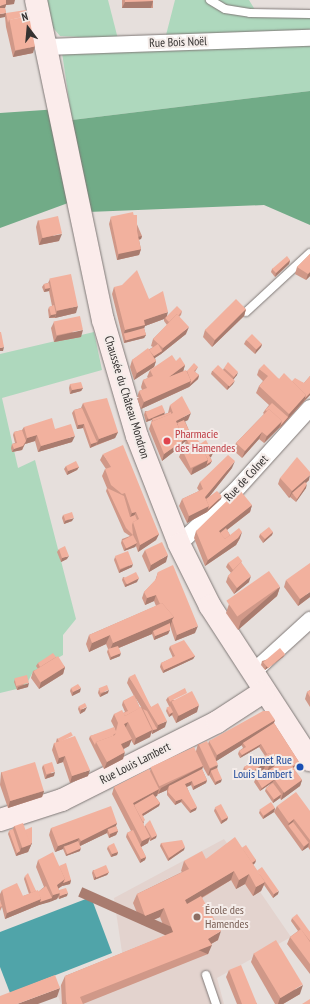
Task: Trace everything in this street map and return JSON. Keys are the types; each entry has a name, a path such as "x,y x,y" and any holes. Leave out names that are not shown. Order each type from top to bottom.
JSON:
{"main road":[{"name":"Chaussée du Château Mondron","path":"36,0 70,150 103,320 137,436 179,544 210,606 264,692 310,760"},
{"name":"Rue Louis Lambert","path":"0,820 62,800 217,722 264,692"}],"street":[{"name":"Rue Bois Noël","path":"46,47 310,38"},
{"name":"Rue de Colnet","path":"179,544 236,491 310,408"},
{"path":"252,673 310,620"}],"lane":[{"path":"210,0 225,9 250,13 310,14"},
{"path":"246,312 310,253"},
{"path":"206,975 216,1004"}],"shaded area":[{"name":"École des Hamendes","path":"224,839 291,937 217,978 224,1004 61,1004 55,988 123,959 114,898"}],"green space":[{"path":"44,0 108,0 118,39 60,36 50,24"},
{"path":"175,0 249,0 257,13 310,14 310,37 165,39"},
{"path":"61,46 310,46 310,91 72,120"},
{"path":"310,91 310,225 264,205 88,212 72,120"},
{"path":"59,109 68,203 0,228 0,113"},
{"path":"94,332 102,370 2,398 18,468 35,460 76,619 63,635 63,655 33,672 25,687 0,693 0,354"}],"water":[{"path":"91,897 112,953 10,993 0,967 0,932"}],"building":[{"path":"0,0 6,0 6,4 0,6"},
{"path":"125,0 153,0 153,1 125,2"},
{"path":"0,8 5,8 6,13 0,14"},
{"path":"26,10 27,16 9,20 8,23 6,13"},
{"path":"29,16 35,46 15,50 9,20"},
{"path":"133,212 141,249 118,254 111,217"},
{"path":"133,215 137,215 137,238 133,238"},
{"path":"58,216 62,234 43,238 39,220"},
{"path":"310,254 310,272 308,274 297,267"},
{"path":"287,256 290,260 276,273 272,269"},
{"path":"137,270 149,299 163,291 168,312 144,320 145,325 125,330 114,287 122,285"},
{"path":"71,274 78,306 56,311 49,279"},
{"path":"49,283 50,288 45,289 44,284"},
{"path":"236,299 246,309 215,340 205,330"},
{"path":"54,305 56,314 51,315 49,307"},
{"path":"177,306 182,311 178,316 177,314 169,322 165,318"},
{"path":"177,314 189,327 163,348 153,339"},
{"path":"80,316 83,330 57,335 54,322"},
{"path":"144,328 146,335 126,341 124,334"},
{"path":"0,332 4,347 0,348"},
{"path":"252,334 262,344 256,350 246,340"},
{"path":"158,344 162,351 154,356 149,350"},
{"path":"148,348 156,361 137,373 132,360"},
{"path":"172,355 176,361 180,357 185,365 169,377 186,370 191,381 144,402 139,391 147,388 143,380 153,376 150,370"},
{"path":"228,362 238,372 234,377 224,368"},
{"path":"194,363 198,367 194,371 199,375 190,384 191,381 187,371"},
{"path":"264,364 279,379 284,373 306,395 289,414 259,386 268,376 259,369"},
{"path":"218,365 235,381 229,387 213,371"},
{"path":"310,376 310,393 305,398 306,395 292,381 295,378 304,383"},
{"path":"81,382 83,388 72,390 70,384"},
{"path":"182,396 191,413 176,421 184,440 164,454 151,422 173,413 170,405"},
{"path":"107,398 118,432 99,439 83,403"},
{"path":"272,403 288,417 281,425 282,421 269,409 267,411 265,410"},
{"path":"162,405 165,412 149,419 145,412"},
{"path":"82,408 97,442 91,444 84,424 78,425 74,410"},
{"path":"269,409 282,421 267,436 262,432 245,451 236,443"},
{"path":"171,412 171,414 153,421 152,419"},
{"path":"52,418 55,429 71,424 75,436 41,446 37,435 27,438 24,427"},
{"path":"184,420 191,435 183,441 184,440 177,423"},
{"path":"22,430 26,441 23,446 14,449 12,444 17,443 14,432"},
{"path":"195,434 199,442 190,446 187,440"},
{"path":"206,440 213,453 209,455 212,461 207,464 208,460 200,444"},
{"path":"199,441 208,460 191,468 182,449"},
{"path":"123,445 159,534 140,545 133,522 139,519 136,512 132,513 125,493 122,494 111,485 105,469 111,467 103,454"},
{"path":"228,455 235,461 205,497 209,506 189,516 182,499 203,489 200,482"},
{"path":"297,457 310,472 310,475 292,491 280,478"},
{"path":"76,461 79,467 68,471 66,466"},
{"path":"305,482 307,484 297,499 292,493"},
{"path":"107,488 124,496 130,517 135,515 137,520 133,522 132,525 133,535 126,528"},
{"path":"239,489 252,505 219,531 225,539 239,528 242,532 238,538 208,560 196,531"},
{"path":"217,491 222,496 208,509 209,506 206,499"},
{"path":"72,512 74,518 65,520 63,515"},
{"path":"269,527 273,532 265,539 260,534"},
{"path":"226,528 230,535 225,539 220,533"},
{"path":"133,535 137,543 126,548 122,540"},
{"path":"162,542 168,555 151,565 145,550"},
{"path":"65,546 69,556 62,558 59,549"},
{"path":"128,551 133,564 120,569 115,556"},
{"path":"238,556 242,561 233,570 228,563"},
{"path":"241,562 251,576 237,588 228,576"},
{"path":"310,563 310,592 300,599 286,580"},
{"path":"173,565 198,626 177,635 172,620 174,617 162,603 160,604 156,595 147,598 144,592 156,579 158,572"},
{"path":"269,571 280,587 237,616 226,601"},
{"path":"136,572 139,578 127,585 124,578"},
{"path":"162,603 174,617 113,643 110,635 92,643 89,635"},
{"path":"170,623 170,630 155,636 153,631"},
{"path":"184,640 195,656 164,670 161,663 175,656 170,646"},
{"path":"118,646 121,653 111,657 108,649"},
{"path":"280,648 285,654 268,668 263,662"},
{"path":"53,653 56,657 40,667 38,663"},
{"path":"58,656 65,667 40,682 33,671"},
{"path":"135,674 151,707 158,703 167,721 158,725 129,677"},
{"path":"27,675 29,683 16,686 14,678"},
{"path":"78,684 81,688 73,692 71,688"},
{"path":"107,685 109,690 101,693 99,688"},
{"path":"185,688 187,693 170,702 168,697"},
{"path":"310,690 310,697 307,692"},
{"path":"192,691 199,705 179,716 172,701"},
{"path":"134,695 140,708 125,716 123,713 128,711 123,701"},
{"path":"85,703 87,707 81,710 79,706"},
{"path":"170,706 173,712 170,714 166,708"},
{"path":"141,707 152,730 136,738 128,722 124,724 132,739 121,744 125,752 107,762 96,742 115,735 118,723 114,714 122,710 125,716"},
{"path":"143,709 147,711 157,729 153,730"},
{"path":"263,711 269,711 275,720 217,755 209,741"},
{"path":"274,723 299,762 262,788 256,778 275,766 276,762 270,753 267,754 261,744 242,755 239,751 246,747 243,743"},
{"path":"114,727 116,733 113,736 96,742 95,745 90,736"},
{"path":"71,732 73,736 59,742 58,739"},
{"path":"75,736 90,770 72,776 65,756 59,758 54,743"},
{"path":"207,741 218,765 210,768 199,745"},
{"path":"194,747 203,766 159,786 150,767"},
{"path":"270,753 276,762 269,766 266,762 249,774 244,767"},
{"path":"35,762 44,791 10,801 2,772"},
{"path":"52,762 55,772 46,774 43,765"},
{"path":"292,766 302,780 284,793 274,779"},
{"path":"217,768 222,779 215,782 211,771"},
{"path":"149,769 159,789 133,803 150,837 142,841 114,787"},
{"path":"202,769 207,780 194,786 192,781 185,784 197,807 191,810 182,799 176,801 168,792 169,786"},
{"path":"273,783 281,794 274,800 266,788"},
{"path":"296,792 310,811 310,840 294,819 289,823 277,806"},
{"path":"153,794 160,803 142,814 145,820 143,822 134,805"},
{"path":"271,802 275,808 263,816 259,810"},
{"path":"221,804 228,817 222,821 215,807"},
{"path":"111,806 117,823 81,841 79,838 58,846 51,828"},
{"path":"150,820 157,835 152,838 145,825"},
{"path":"293,822 309,843 304,846 288,826"},
{"path":"23,823 31,845 22,848 15,826"},
{"path":"116,826 118,831 110,834 108,829"},
{"path":"32,827 32,843 30,844 25,830"},
{"path":"13,829 20,851 17,853 9,831"},
{"path":"133,830 146,857 141,859 127,833"},
{"path":"235,837 265,882 256,887 249,874 239,880 234,871 185,900 187,904 201,896 221,931 208,939 212,945 80,997 83,1004 67,1004 65,976 173,932 164,908 145,916 137,894 189,869 184,861 202,851 206,859"},
{"path":"182,840 185,847 169,858 161,843"},
{"path":"78,841 81,848 67,854 64,847"},
{"path":"114,843 118,852 112,854 108,846"},
{"path":"246,845 256,860 252,863 242,848"},
{"path":"53,852 65,879 57,885 60,893 53,895 38,860"},
{"path":"66,863 71,880 63,883 65,879 59,866"},
{"path":"106,865 109,872 96,878 93,870"},
{"path":"262,867 279,891 274,894 257,870"},
{"path":"28,873 36,891 31,893 25,876"},
{"path":"17,883 23,896 38,890 41,899 7,913 2,890"},
{"path":"46,886 52,898 40,902 41,899 38,892"},
{"path":"66,888 68,893 60,896 59,890"},
{"path":"297,914 310,932 310,941 292,918"},
{"path":"301,929 310,942 310,964 290,937"},
{"path":"276,940 303,985 280,998 254,953"},
{"path":"241,965 257,1004 242,1004 229,970"},
{"path":"55,975 60,988 17,1004 0,1004 0,996"},
{"path":"310,999 310,1004 302,1004"}],"place":[{"name":"Pharmacie des Hamendes","path":"167,441"},
{"name":"Jumet Rue Louis Lambert","path":"300,767"},
{"name":"École des Hamendes","path":"197,917"}]}
